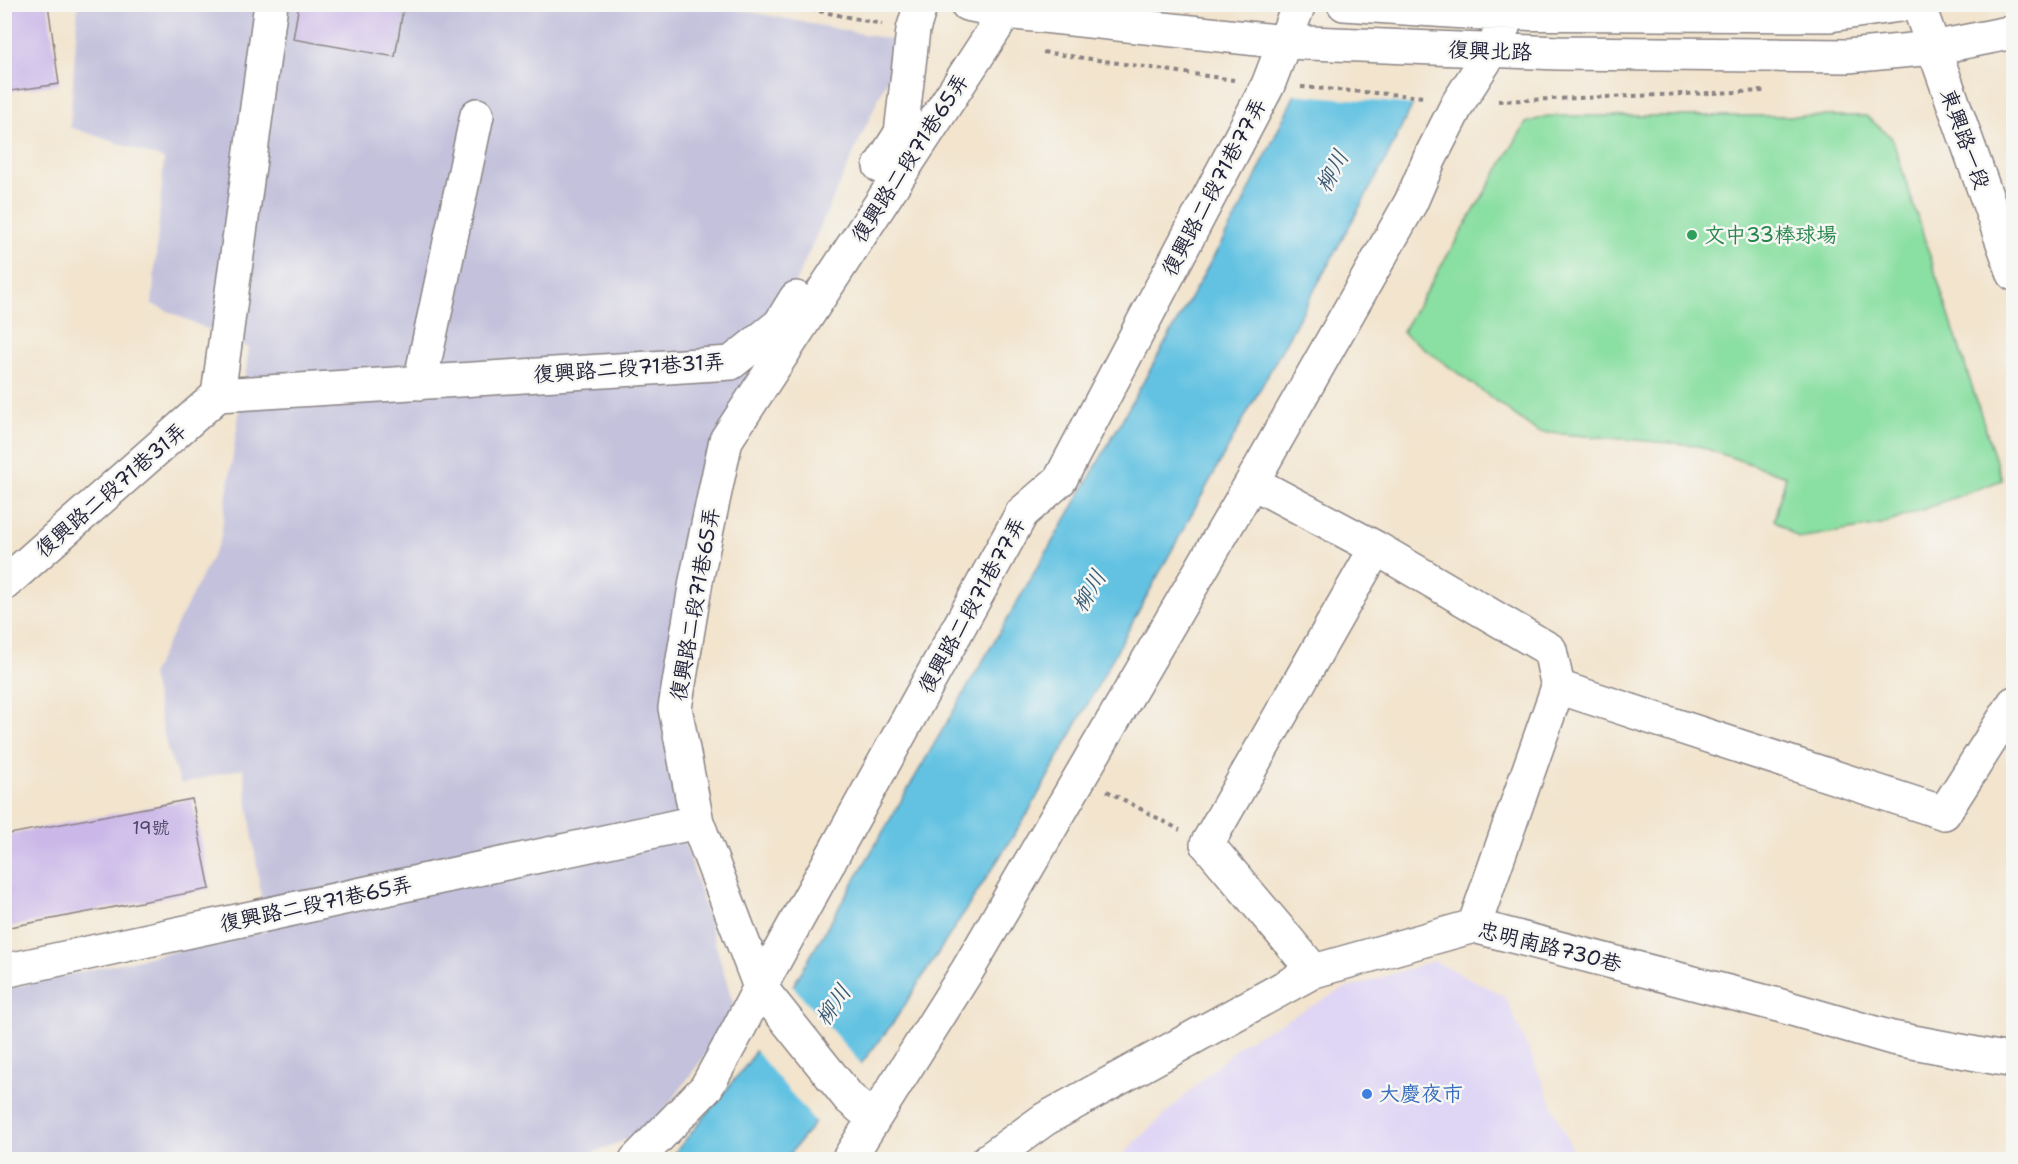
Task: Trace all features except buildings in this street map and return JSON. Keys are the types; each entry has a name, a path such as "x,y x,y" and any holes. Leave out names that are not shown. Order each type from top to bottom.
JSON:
{"street":[{"path":"218,395 271,4"},
{"name":"復興路二段71巷31弄","path":"4,584 218,395 731,363 780,324 901,133 913,30 921,4"},
{"name":"復興北路","path":"967,4 1006,12 1294,42 1558,54 1848,56 1933,48 2013,32"},
{"name":"復興路二段71巷77弄","path":"636,1160 706,1088 762,990 1022,513 1060,480 1268,85 1294,42 1299,4"},
{"name":"復興北路","path":"1344,4 1501,10 1830,15 1907,4"},
{"name":"東興路一段","path":"1918,4 2013,274"},
{"path":"848,1160 861,1108 967,971 1252,482 1411,202 1452,101 1501,10"},
{"name":"復興路二段71巷65弄","path":"4,971 697,822 675,708 696,581 726,440 1006,12"},
{"path":"420,383 477,115"},
{"path":"726,440 731,363"},
{"path":"1252,482 1376,548 1550,650 1558,687 1474,926"},
{"path":"1314,971 1207,844 1376,548"},
{"path":"1558,687 1944,813 2013,703"},
{"path":"697,822 762,990 861,1108"},
{"name":"忠明南路730巷","path":"988,1160 1045,1119 1314,971 1474,926 1778,1005 1892,1038 2013,1061"}],"path":[{"path":"1298,87 1452,101 1775,90"},
{"path":"1080,776 1207,844"}],"shaded area":[{"path":"711,4 904,42 776,325 687,614 682,832 736,1013 650,1130 576,1160 5,1159 4,989 266,931 243,768 181,784 168,752 151,675 220,541 249,348 152,304 164,159 70,127 78,5"},
{"name":"大慶夜市","path":"1434,961 1505,996 1576,1159 1120,1159 1134,1143 1241,1044 1342,990"}],"green space":[{"name":"文中33棒球場","path":"1547,116 1866,116 1892,138 2002,480 1881,525 1798,538 1774,520 1786,476 1695,445 1538,432 1402,332 1526,123"}],"water":[{"name":"柳川","path":"1337,5 1440,49 1385,161 1028,813 893,1023 786,1159 669,1160 748,1063 1086,484 1242,206"}],"pier":[{"path":"1333,4 1464,4 1417,105 1292,94"},
{"path":"791,984 863,1066 817,1124 753,1048"}],"place":[{"name":"文中33棒球場","path":"1692,235"},
{"name":"大慶夜市","path":"1367,1094"}]}
